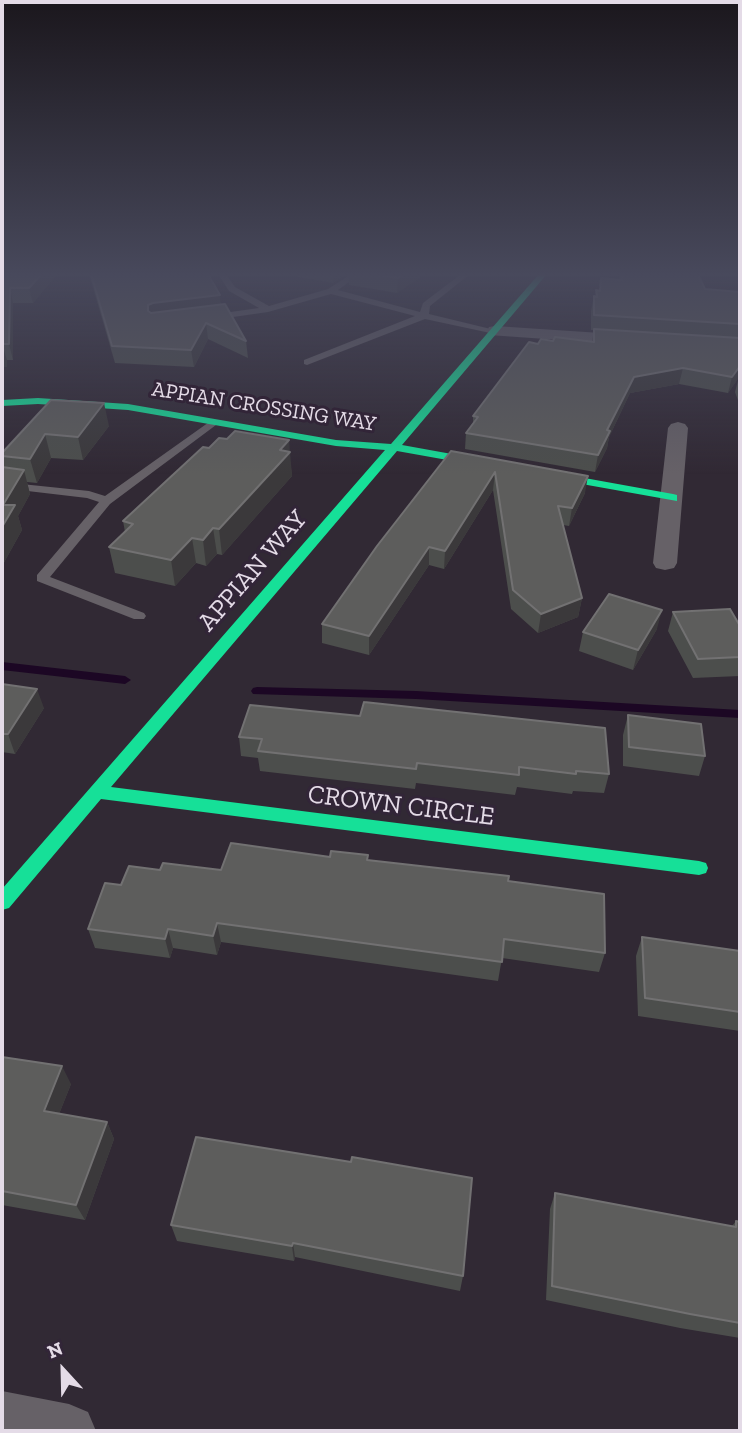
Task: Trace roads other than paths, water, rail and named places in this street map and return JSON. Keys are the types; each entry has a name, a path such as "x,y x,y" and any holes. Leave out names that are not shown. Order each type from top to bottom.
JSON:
{"street":[{"name":"APPIAN WAY","path":"2,902 486,341"},
{"name":"APPIAN CROSSING WAY","path":"2,403 66,402 128,407 212,424 336,443 393,447 673,498"},
{"path":"665,563 678,428"},
{"name":"CROWN CIRCLE","path":"98,792 699,868"},
{"path":"2,1418 69,1431"}],"lane":[{"path":"307,362 361,341"},
{"path":"139,616 42,578 106,501 212,424"},
{"path":"2,485 89,495 106,501"}],"waterway":[{"path":"2,666 125,680"},
{"path":"257,691 416,695 740,714"}]}
